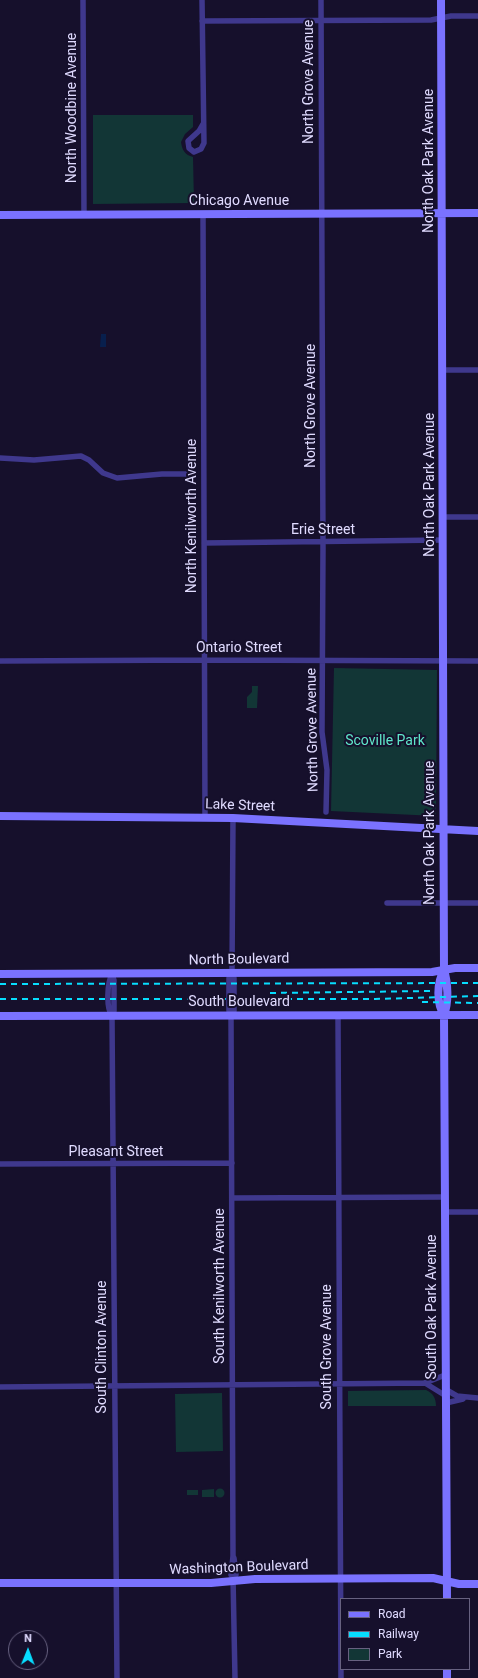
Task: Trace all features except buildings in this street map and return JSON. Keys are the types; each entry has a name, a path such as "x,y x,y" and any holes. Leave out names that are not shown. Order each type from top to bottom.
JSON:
{"street":[{"name":"North Woodbine Avenue","path":"83,0 84,215"},
{"path":"202,0 203,124 203,146 199,151 194,152 189,148 188,141 199,131 203,124"},
{"name":"North Grove Avenue","path":"321,0 323,542 322,732 327,770 326,812"},
{"name":"North Oak Park Avenue","path":"441,0 443,903 444,970 446,978 447,1008 444,1015"},
{"path":"202,21 431,20 451,16 478,16"},
{"name":"Chicago Avenue","path":"0,215 478,213"},
{"name":"North Kenilworth Avenue","path":"203,214 205,818"},
{"path":"442,370 478,370"},
{"path":"0,458 34,460 81,456 89,460 103,473 117,478 162,474 190,474"},
{"path":"443,517 478,517"},
{"name":"Erie Street","path":"204,543 443,540"},
{"name":"Ontario Street","path":"0,661 478,661"},
{"name":"Lake Street","path":"0,816 233,818 478,831"},
{"path":"232,1016 234,1011 234,978 232,973 233,818"},
{"path":"387,903 478,903"},
{"name":"North Boulevard","path":"0,974 432,972 478,968"},
{"name":"South Clinton Avenue","path":"112,974 109,980 109,1011 112,1016 117,1678"},
{"name":"South Grove Avenue","path":"338,1015 340,1598"},
{"name":"South Oak Park Avenue","path":"444,1015 447,1598"},
{"name":"South Boulevard","path":"0,1016 478,1015"},
{"name":"South Kenilworth Avenue","path":"232,1016 233,1556 236,1575 234,1580 235,1678"},
{"name":"Pleasant Street","path":"0,1164 232,1163"},
{"path":"232,1198 445,1197"},
{"path":"445,1212 478,1212"},
{"path":"0,1387 425,1383 445,1375"},
{"path":"425,1383 446,1396 478,1398"},
{"path":"446,1396 469,1398"},
{"name":"Washington Boulevard","path":"0,1584 116,1584 255,1579 433,1578 459,1584 478,1584"}],"green space":[{"path":"93,115 193,115 193,127 185,134 181,142 184,152 193,157 194,203 93,204"},
{"name":"Scoville Park","path":"334,668 437,670 436,816 331,811"},
{"path":"252,686 258,686 257,708 247,708 247,697 252,692"},
{"path":"426,1390 434,1396 436,1406 348,1406 348,1391"},
{"path":"222,1393 223,1451 176,1452 175,1394"},
{"path":"214,1489 214,1497 202,1497 202,1490"},
{"path":"218,1489 222,1489 224,1493 222,1497 218,1497 216,1495 216,1491"},
{"path":"187,1490 198,1490 198,1495 187,1495"}],"water":[{"path":"101,334 106,334 106,347 100,347"}],"railway":[{"path":"0,984 478,983"},
{"path":"270,993 432,991"},
{"path":"0,999 375,999 478,996"},
{"path":"422,1002 478,1003"}]}
